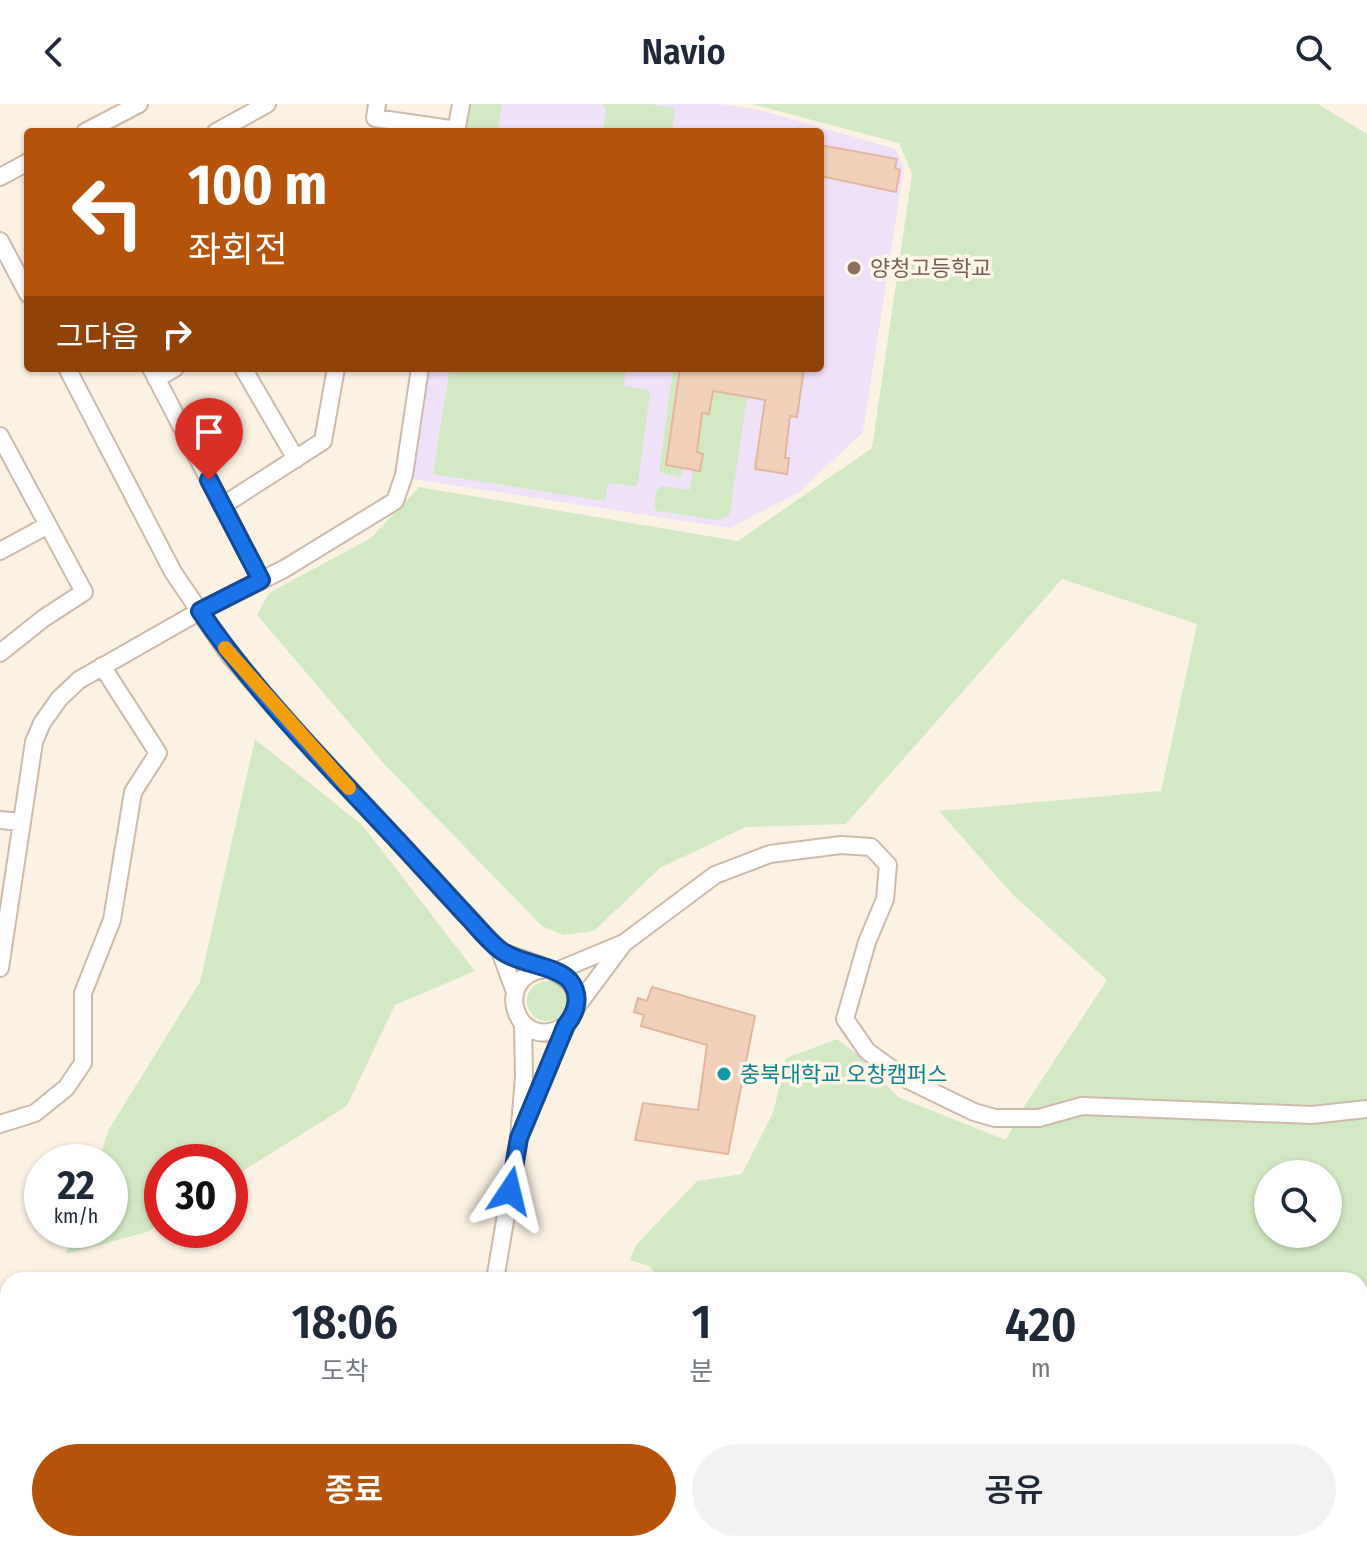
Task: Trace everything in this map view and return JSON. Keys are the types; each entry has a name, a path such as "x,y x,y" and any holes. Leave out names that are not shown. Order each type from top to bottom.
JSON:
{"street":[{"path":"93,128 139,104"},
{"path":"228,104 236,121"},
{"path":"223,128 267,104"},
{"path":"457,128 461,104"},
{"path":"375,118 437,128"},
{"path":"0,177 24,164"},
{"path":"0,241 24,286"},
{"path":"69,372 173,572 230,656 500,951 515,992 516,1012 523,1023 537,1032 547,1033 566,1025"},
{"path":"245,372 296,459"},
{"path":"222,506 323,441 335,372"},
{"path":"0,968 34,742 42,723 59,699 79,680 261,580 395,501 404,475 419,372"},
{"path":"154,374 261,580"},
{"path":"0,653 44,618 84,592 1,441"},
{"path":"0,551 48,525"},
{"path":"0,1124 35,1113 66,1088 83,1063 83,993 112,920 133,792 158,753 102,666"},
{"path":"0,820 21,822"},
{"path":"515,992 526,976 624,943 715,875 770,854 841,845 871,847 888,865 885,899 867,942 845,1019 867,1051 906,1079 974,1112 995,1118 1039,1118 1082,1106 1312,1115 1367,1109"},
{"path":"519,1138 566,1025 624,943"},
{"path":"500,951 551,970 573,985 577,1006"},
{"path":"496,1272 519,1138 524,1076 523,1023"}],"shaded area":[{"name":"양청고등학교","path":"471,104 720,104 759,110 822,128 467,128"},
{"name":"양청고등학교","path":"824,129 896,149 904,168 863,432 798,493 730,528 413,479 429,372 824,372"}],"green space":[{"path":"461,104 502,104 499,128 457,128"},
{"path":"602,104 648,104 675,108 672,128 604,128 606,108"},
{"path":"752,104 1318,104 1367,134 1367,1272 653,1272 651,1267 630,1260 636,1245 697,1181 742,1174 773,1113 786,1058 837,1039 857,1054 898,1097 1006,1140 1018,1116 1107,980 1012,894 939,811 1161,791 1197,624 1062,579 846,824 746,827 660,868 594,931 563,935 542,926 385,765 257,615 269,593 371,538 419,487 738,541 872,448 912,174 899,143"},
{"path":"449,372 626,372 624,386 650,393 638,483 635,486 608,483 605,501 433,474"},
{"path":"673,372 680,372 666,464 683,468 681,478 659,472"},
{"path":"713,391 747,397 730,512 718,520 657,511 654,508 656,492 661,486 690,490 702,413 709,414"},
{"path":"255,739 363,826 475,971 395,1005 347,1106 248,1168 248,1144 144,1144 144,1233 128,1237 128,1144 104,1144 109,1129 200,982"},
{"path":"547,981 561,987 567,1001 561,1015 547,1021 533,1015 527,1001 533,987"},
{"path":"68,1248 88,1248 66,1254"}],"building":[{"path":"824,146 897,159 895,168 900,170 896,192 824,177"},
{"path":"679,372 803,372 797,417 790,416 785,458 789,458 787,474 755,469 765,400 713,391 709,414 702,413 697,452 703,454 700,471 666,465"},
{"name":"충북대학교 오창캠퍼스","path":"652,987 755,1016 728,1154 635,1140 643,1103 698,1110 707,1045 641,1026 644,1015 634,1012 638,998 647,1001"}],"slow traffic":[{"path":"225,648 349,788"}],"place":[{"name":"양청고등학교","path":"854,268"},
{"name":"충북대학교 오창캠퍼스","path":"724,1074"}],"route":[{"path":"209,480 261,580 200,611 230,656 500,951 544,969 557,971 573,985 577,1006 566,1025 519,1138 510,1191"}]}
